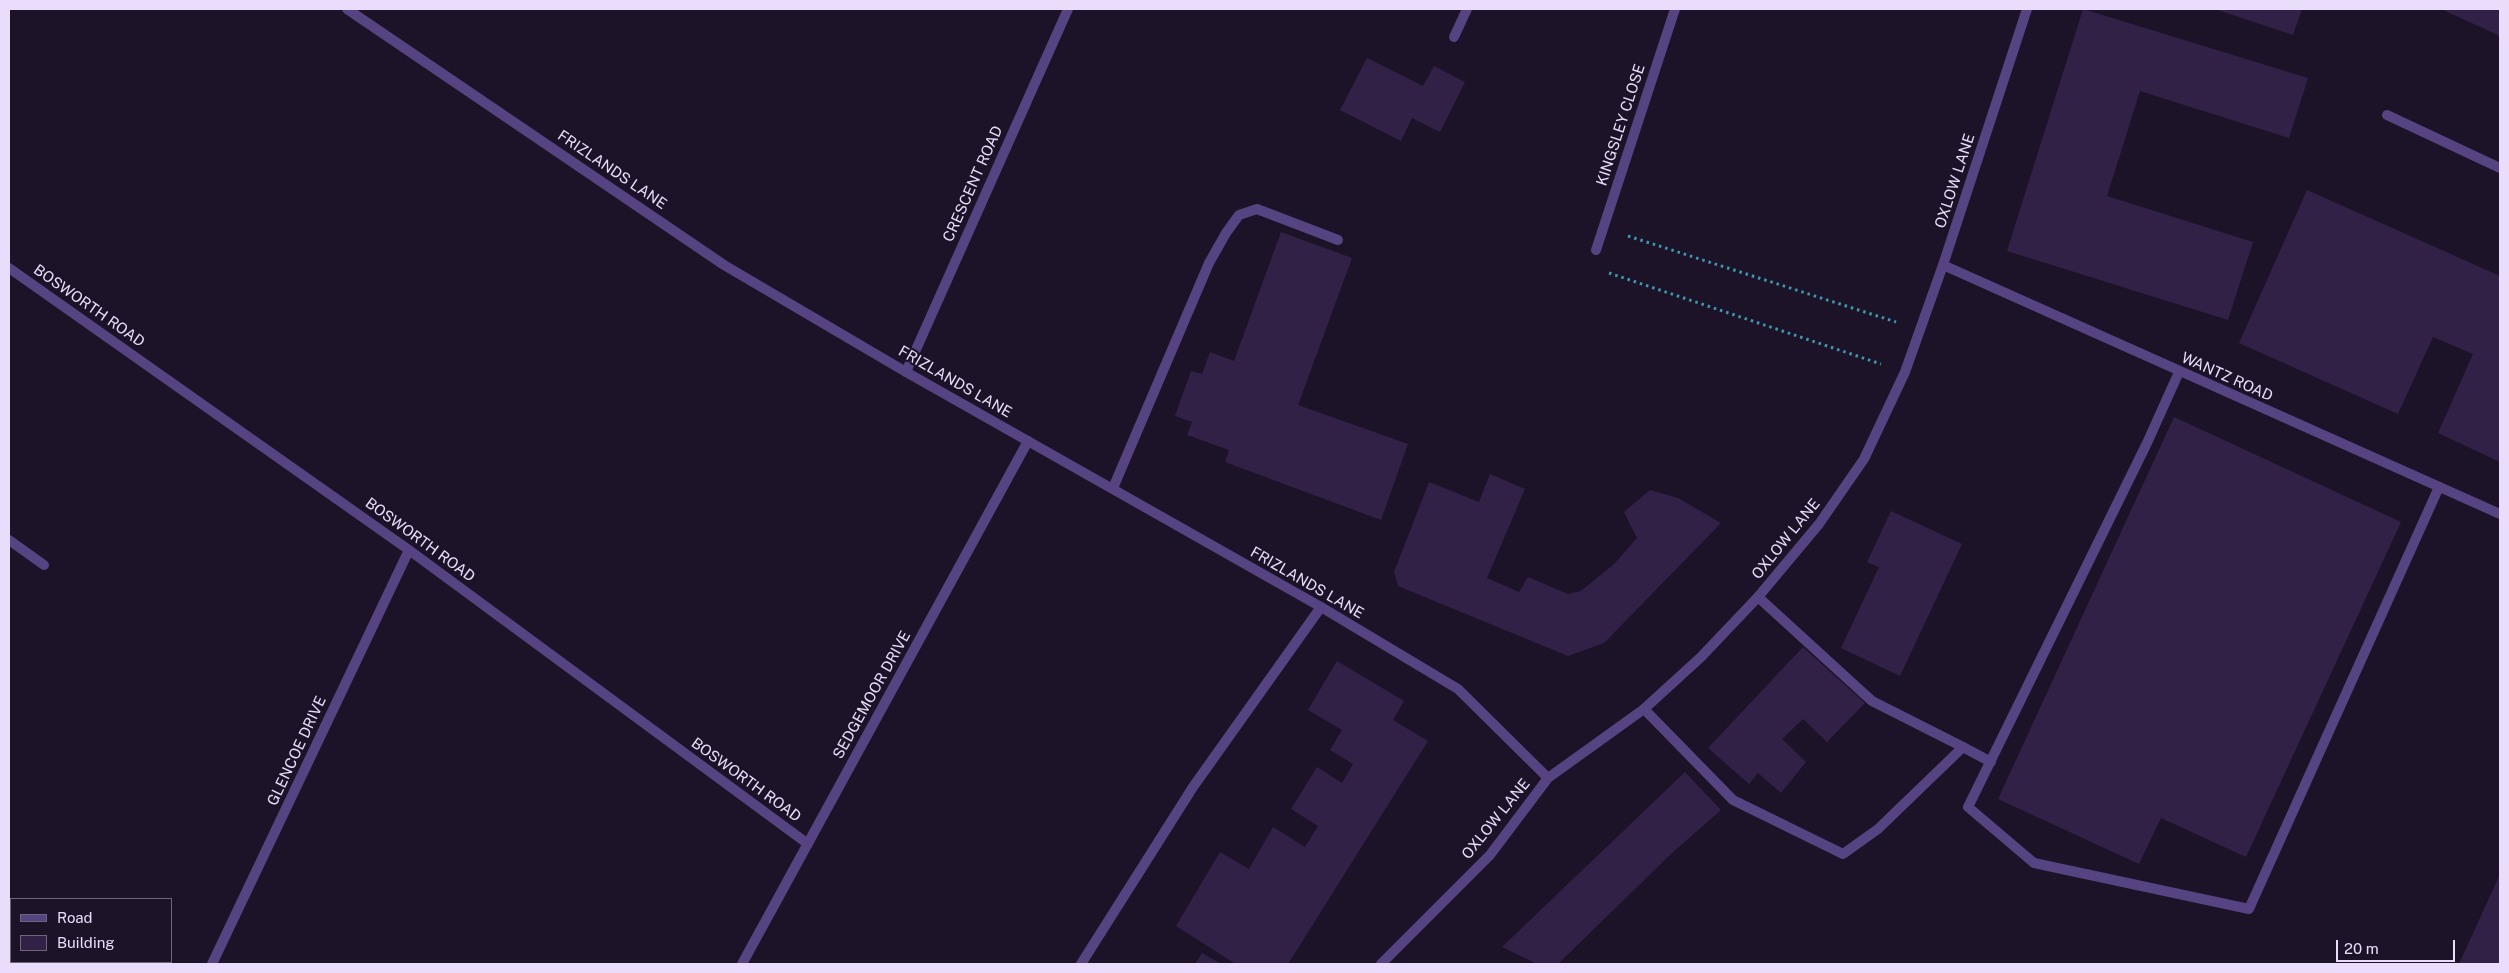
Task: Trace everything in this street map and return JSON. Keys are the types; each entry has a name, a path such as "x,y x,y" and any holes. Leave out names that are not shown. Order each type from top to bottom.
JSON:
{"street":[{"name":"FRIZLANDS LANE","path":"346,9 724,265 906,372 1321,607 1458,689 1548,778"},
{"name":"CRESCENT ROAD","path":"906,372 1068,9"},
{"path":"1454,38 1467,9"},
{"name":"KINGSLEY CLOSE","path":"1596,250 1675,9"},
{"name":"OXLOW LANE","path":"1381,964 1490,855 1548,778 1644,709 1701,657 1758,597 1820,524 1864,460 1905,372 1943,265 2027,9"},
{"path":"2387,115 2500,168"},
{"path":"1113,488 1209,263 1226,233 1240,215 1256,209 1338,240"},
{"name":"WANTZ ROAD","path":"1943,265 2500,514"},
{"name":"BOSWORTH ROAD","path":"9,268 409,550 808,844"},
{"path":"2179,372 1968,807 2034,863 2249,909 2439,487"},
{"name":"SEDGEMOOR DRIVE","path":"742,964 1028,441"},
{"path":"9,540 44,564"},
{"name":"GLENCOE DRIVE","path":"212,964 409,550"},
{"path":"1758,597 1872,701 1991,762"},
{"path":"1081,964 1193,787 1321,607"},
{"path":"1644,709 1733,800 1843,854 1878,828 1963,747"}],"path":[{"path":"1603,228 1920,330"},
{"path":"1596,250 1590,267 1905,372"}],"building":[{"path":"2083,9 2308,78 2289,138 2140,91 2107,196 2253,242 2228,320 2007,251"},
{"path":"2215,9 2302,9 2293,35"},
{"path":"2441,9 2500,9 2500,36"},
{"path":"1367,58 1423,86 1434,66 1465,82 1440,132 1412,118 1401,141 1340,110"},
{"path":"2307,190 2500,276 2500,462 2438,433 2473,354 2433,337 2398,414 2239,343"},
{"path":"1281,232 1352,258 1298,405 1408,444 1381,520 1225,462 1229,450 1187,435 1192,422 1175,416 1191,371 1202,374 1210,352 1234,361"},
{"path":"2174,417 2401,522 2246,857 2161,818 2139,864 1998,799"},
{"path":"1490,474 1525,489 1487,578 1519,592 1528,577 1568,594 1581,591 1614,564 1637,538 1624,512 1650,490 1678,498 1721,523 1604,643 1568,656 1398,586 1394,572 1429,482 1479,502"},
{"path":"1891,511 1962,544 1900,676 1841,648 1879,567 1867,562"},
{"path":"1803,647 1865,703 1827,742 1803,719 1782,739 1806,762 1781,793 1758,773 1749,784 1708,748"},
{"path":"1337,661 1404,701 1393,720 1428,741 1288,964 1232,964 1234,963 1176,926 1220,852 1249,869 1273,827 1305,847 1318,826 1291,809 1317,767 1342,783 1353,764 1330,750 1342,730 1308,710"},
{"path":"1685,772 1721,810 1672,853 1558,964 1537,964 1502,947"},
{"path":"2500,874 2500,964 2459,964"},
{"path":"1202,953 1221,964 1195,964"}]}
